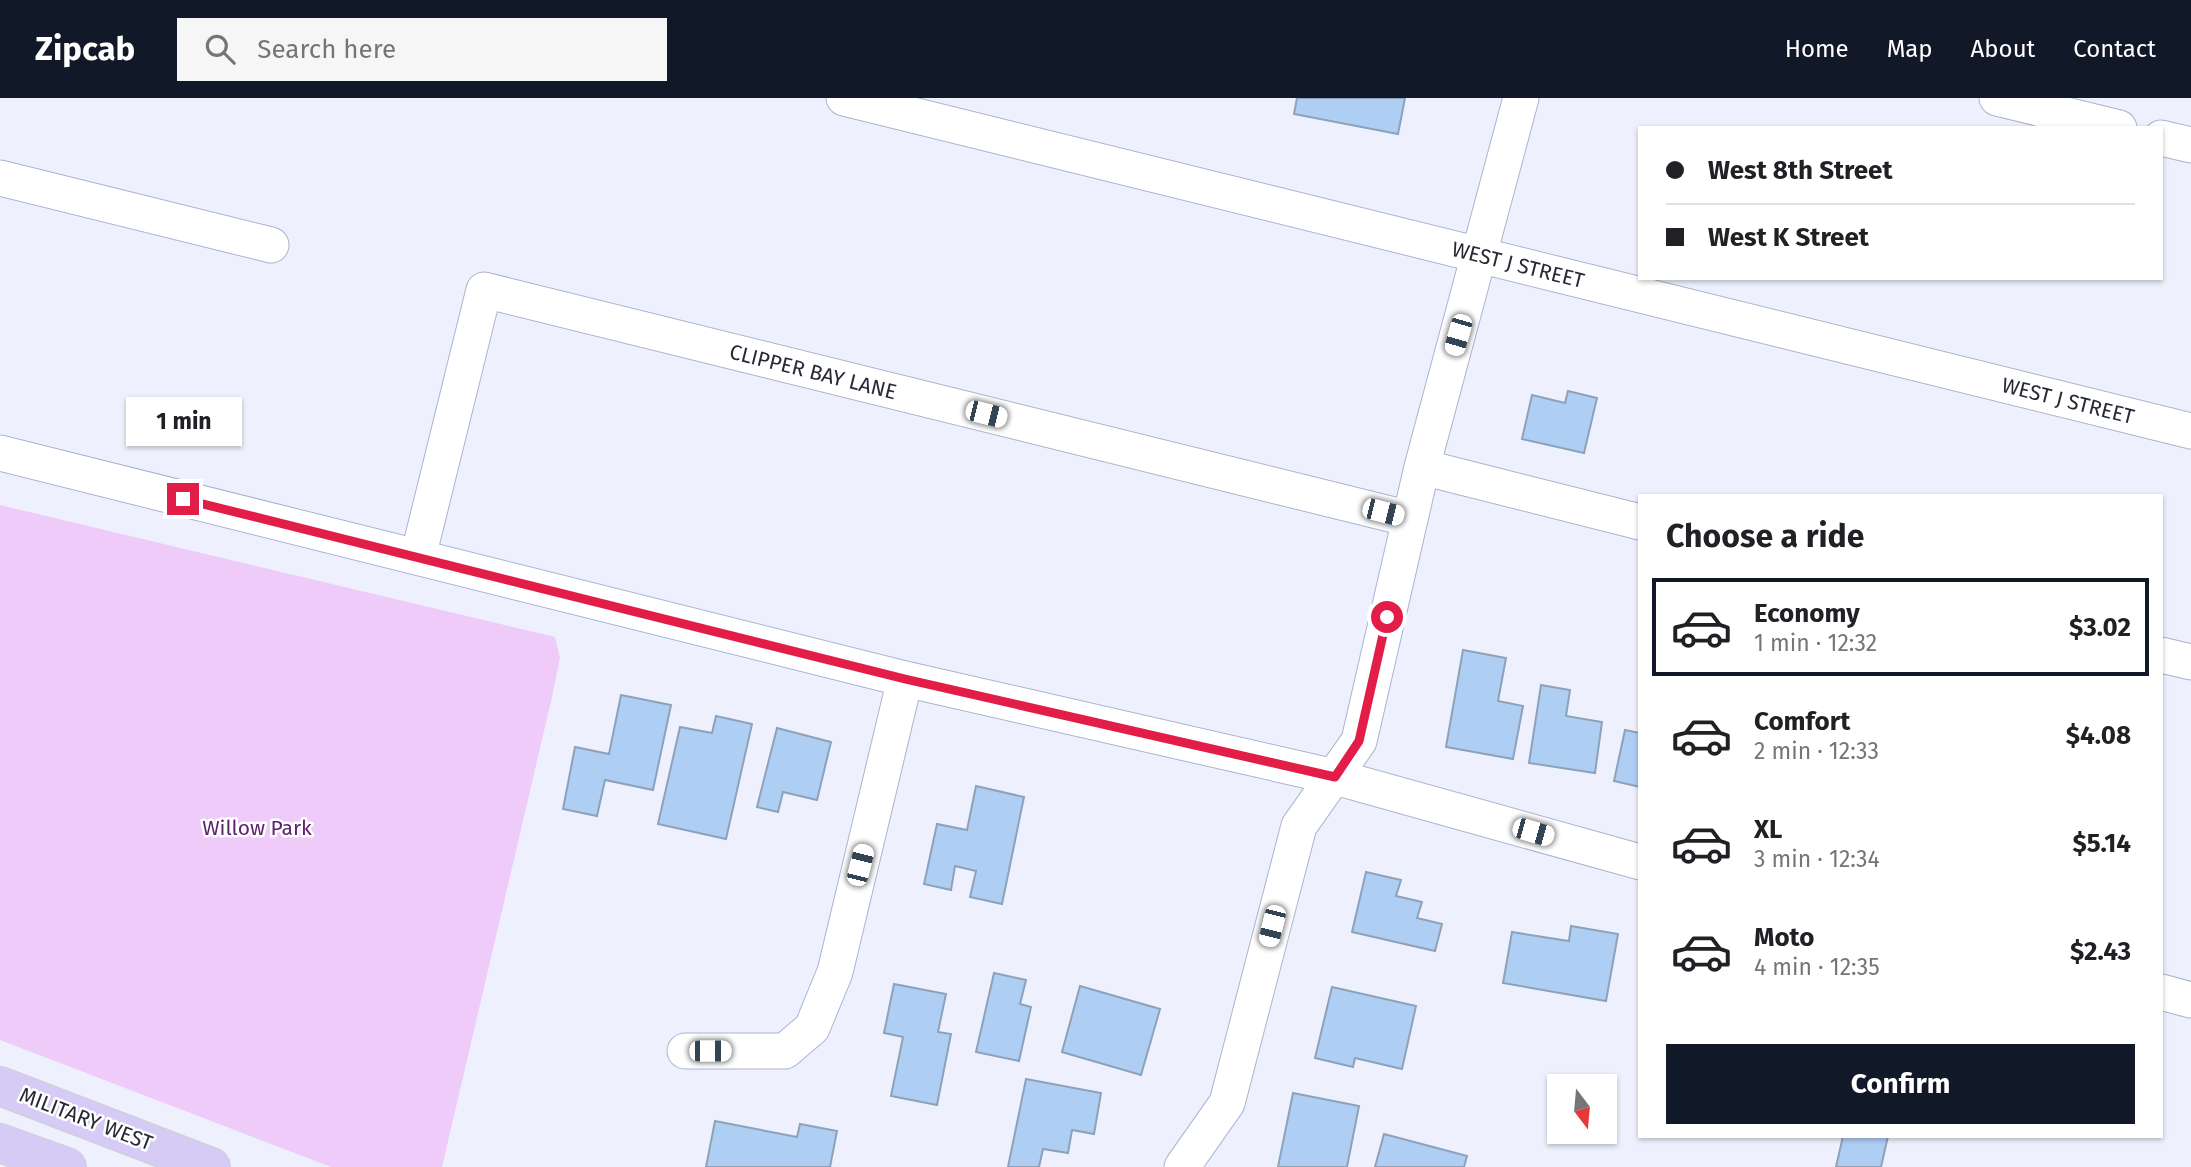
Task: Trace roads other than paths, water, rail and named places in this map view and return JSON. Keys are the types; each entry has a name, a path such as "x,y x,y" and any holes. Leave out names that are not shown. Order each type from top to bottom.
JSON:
{"main road":[{"name":"MILITARY WEST","path":"0,1086 211,1167"},
{"path":"0,1143 67,1167"}],"street":[{"name":"WEST J STREET","path":"844,98 2191,432"},
{"path":"1182,1167 1227,1103 1298,826 1359,741 1422,467 1521,98"},
{"path":"1997,98 2111,126"},
{"path":"2163,138 2191,145"},
{"path":"0,178 271,245"},
{"name":"CLIPPER BAY LANE","path":"418,558 484,290 1410,519"},
{"path":"0,453 905,679 1335,777 1638,861"},
{"path":"1422,467 1638,521"},
{"path":"2163,655 2191,662"},
{"path":"685,1051 785,1051 812,1028 835,972 905,679"},
{"path":"2163,993 2191,1000"}],"park label":[{"name":"Willow Park","path":"257,828"}]}
